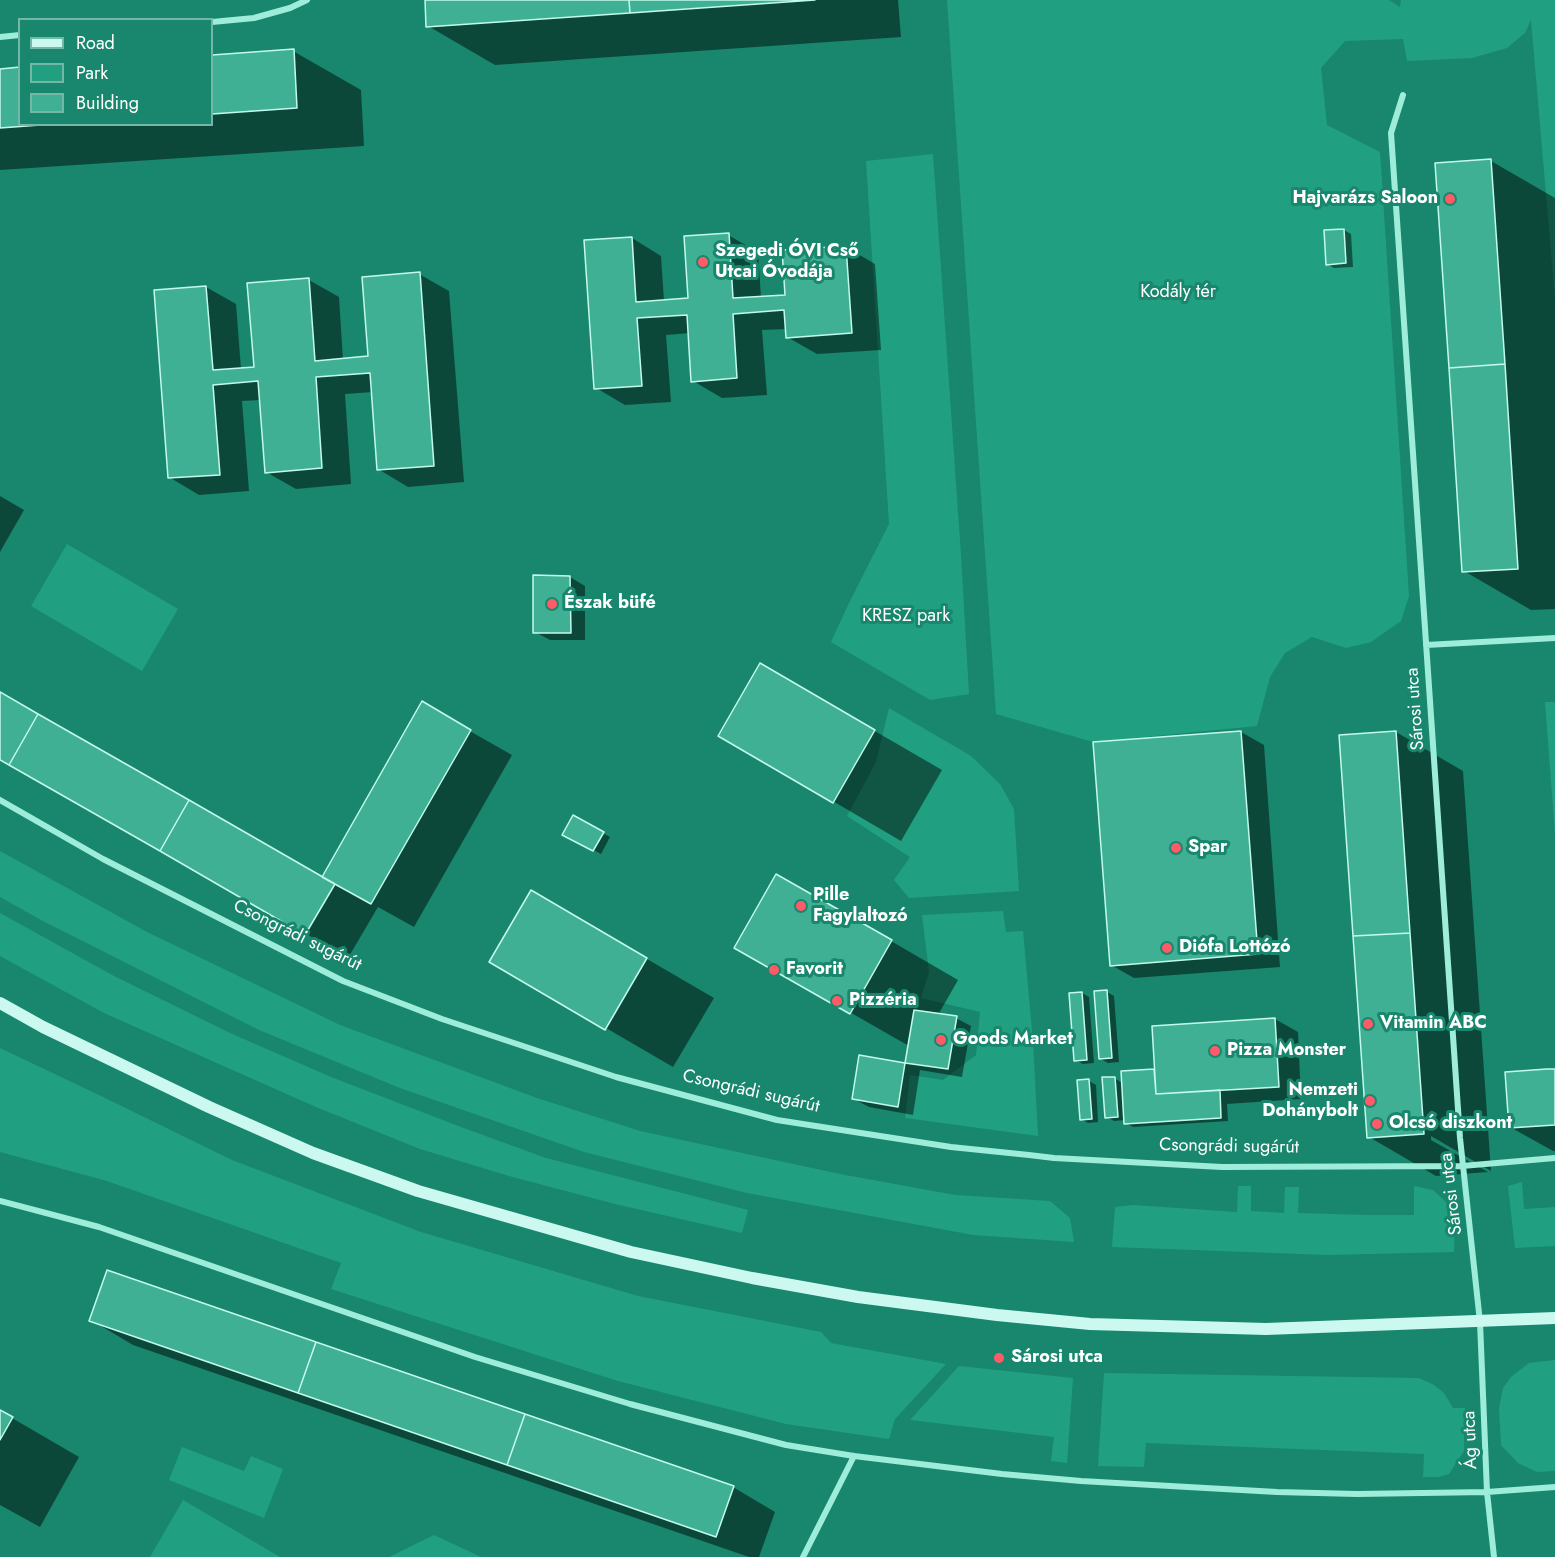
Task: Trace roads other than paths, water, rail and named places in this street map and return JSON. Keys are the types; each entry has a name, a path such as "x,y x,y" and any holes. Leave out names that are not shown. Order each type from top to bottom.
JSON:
{"main road":[{"path":"0,1003 43,1027 209,1107 313,1153 429,1194 632,1252 730,1273 858,1297 997,1315 1090,1324 1266,1329 1555,1318"}],"street":[{"path":"213,22 254,18 290,8 307,0"},
{"path":"0,37 18,35"},
{"name":"Sárosi utca","path":"1403,95 1390,133 1462,1166 1480,1322"},
{"path":"1426,645 1555,638"},
{"name":"Csongrádi sugárút","path":"0,800 103,859 343,981 442,1019 616,1077 777,1120 951,1147 1054,1158 1222,1167 1462,1166 1555,1158"},
{"path":"0,1201 99,1227 464,1353 608,1397 786,1445 854,1456 1002,1474 1081,1481 1277,1492 1357,1494 1487,1492 1555,1487"},
{"name":"Ág utca","path":"1480,1322 1487,1492 1494,1557"},
{"path":"803,1557 854,1456"}],"place":[{"name":"Hajvarázs Saloon","path":"1450,199"},
{"name":"Szegedi ÓVI Cső Utcai Óvodája","path":"703,262"},
{"name":"Észak büfé","path":"552,604"},
{"name":"Spar","path":"1176,848"},
{"name":"Pille Fagylaltozó","path":"801,906"},
{"name":"Diófa Lottózó","path":"1167,948"},
{"name":"Favorit","path":"774,970"},
{"name":"Pizzéria","path":"837,1001"},
{"name":"Vitamin ABC","path":"1368,1024"},
{"name":"Goods Market","path":"941,1040"},
{"name":"Pizza Monster","path":"1215,1051"},
{"name":"Nemzeti Dohánybolt","path":"1370,1101"},
{"name":"Olcsó diszkont","path":"1377,1124"},
{"name":"Sárosi utca","path":"999,1358"}],"park label":[{"name":"Kodály tér","path":"1178,293"},
{"name":"KRESZ park","path":"906,617"}]}
